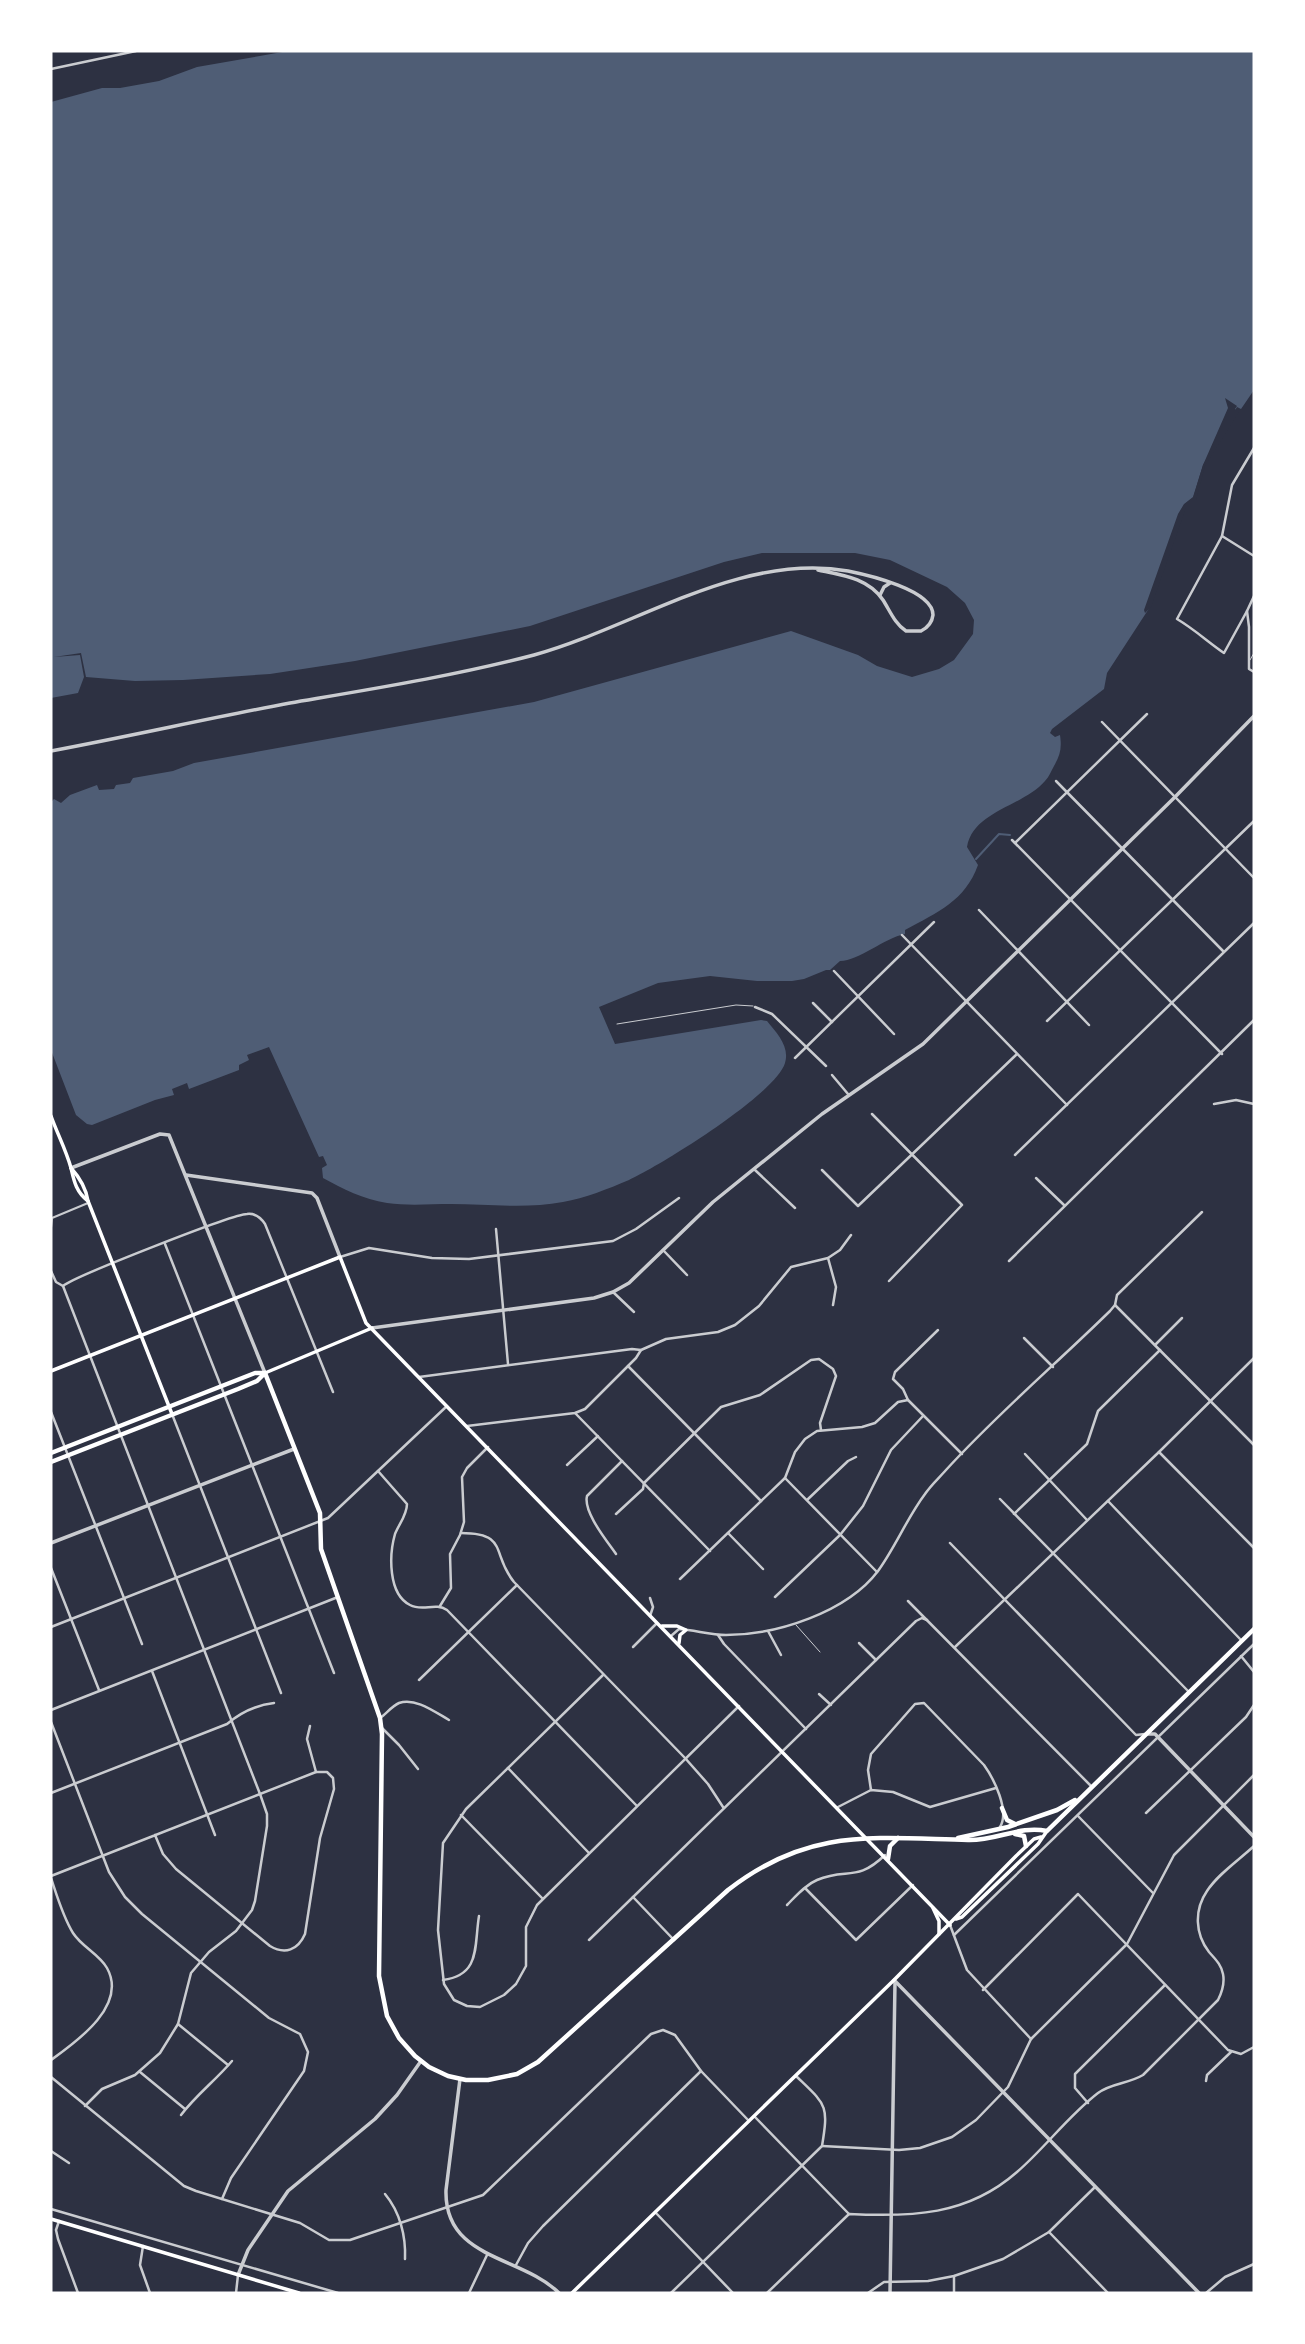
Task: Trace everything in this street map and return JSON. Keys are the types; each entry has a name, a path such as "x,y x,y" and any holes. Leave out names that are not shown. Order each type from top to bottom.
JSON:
{"main road":[{"path":"51,1116 114,1264 172,1414"},
{"path":"51,1371 340,1257 366,1323 886,1856 950,1925"},
{"path":"51,1453 222,1386 265,1373 372,1328"},
{"path":"265,1373 322,1521 321,1546 382,1728 379,1984 383,2004 394,2030 421,2061 439,2073 460,2080 479,2081 522,2072 538,2063 728,1890 766,1864 815,1844 866,1837 980,1840 1028,1828 1047,1831"},
{"path":"51,1462 257,1381 265,1373"},
{"path":"658,1624 686,1630 680,1635 679,1644"},
{"path":"572,2293 950,1925 958,1913 1026,1846 1041,1837 1254,1629"},
{"path":"954,1839 1023,1823 1057,1810 1082,1796"},
{"path":"1002,1808 1008,1822 1023,1823"},
{"path":"1011,1833 1024,1836 1026,1846"},
{"path":"954,1920 961,1917 1038,1844 1041,1837"},
{"path":"886,1856 893,1841 899,1838"},
{"path":"930,1903 940,1924 937,1937"},
{"path":"51,2219 299,2293"}],"street":[{"path":"51,69 136,51"},
{"path":"1254,448 1231,485 1222,536 1177,619 1224,653 1254,596"},
{"path":"1222,536 1254,556"},
{"path":"52,751 105,742 189,722 426,679 534,655 724,583 773,571 818,570 852,572 892,583 929,603 933,615 928,626 916,633 905,631 880,596 855,578 818,570"},
{"path":"880,596 885,586 892,583"},
{"path":"1247,611 1248,663 1249,669 1254,672"},
{"path":"1147,715 1013,841 1222,1054"},
{"path":"372,1328 586,1300 613,1292 636,1277 713,1202 849,1094 915,1051 1254,716"},
{"path":"1102,723 1254,878"},
{"path":"1056,781 1224,952"},
{"path":"1047,1021 1254,821"},
{"path":"979,910 1089,1025"},
{"path":"795,1058 934,922"},
{"path":"1015,1155 1254,923"},
{"path":"902,936 1067,1105"},
{"path":"834,971 894,1034"},
{"path":"813,1003 832,1023"},
{"path":"755,1007 772,1014 826,1066"},
{"path":"1009,1261 1254,1020"},
{"path":"822,1170 859,1206 1017,1054"},
{"path":"832,1075 849,1094"},
{"path":"1214,1104 1236,1100 1254,1104"},
{"path":"872,1114 962,1205 889,1281"},
{"path":"71,1168 164,1133 171,1138 265,1373"},
{"path":"754,1170 795,1208"},
{"path":"186,1175 310,1192 317,1198 340,1257 369,1248 447,1259 469,1259 613,1241 636,1229 679,1198"},
{"path":"1036,1178 1065,1205"},
{"path":"51,1228 52,1218 88,1202"},
{"path":"671,1636 679,1629 718,1635 768,1631 796,1624 833,1608 865,1584 877,1572 925,1494 962,1454 1115,1305 1117,1294 1202,1212"},
{"path":"63,1286 208,1227 244,1214 255,1215 265,1224 333,1391"},
{"path":"496,1229 508,1364"},
{"path":"467,1426 575,1413 585,1409 641,1350 666,1339 718,1332 735,1325 759,1306 791,1267 828,1258 840,1250 851,1235"},
{"path":"165,1244 334,1673"},
{"path":"663,1250 687,1275"},
{"path":"828,1258 836,1287 833,1305"},
{"path":"51,1271 56,1282 63,1286 267,1814 255,1901 243,1923 201,1962 189,1979 178,2024 160,2053 140,2072 105,2087 85,2106"},
{"path":"613,1292 634,1312"},
{"path":"1115,1305 1254,1445"},
{"path":"1155,1345 1182,1318"},
{"path":"938,1330 893,1377 908,1400 962,1454"},
{"path":"1024,1338 1053,1367"},
{"path":"419,1377 508,1364 641,1350"},
{"path":"1014,1514 1087,1444 1098,1411 1160,1350"},
{"path":"955,1647 1254,1358"},
{"path":"616,1514 721,1406 760,1395 811,1360 819,1359 825,1360 836,1376 820,1423 821,1430"},
{"path":"628,1366 761,1501"},
{"path":"680,1579 785,1478 797,1446 805,1438 821,1430 862,1427 875,1423 898,1402 908,1400"},
{"path":"51,1627 322,1521 447,1406"},
{"path":"51,1412 142,1644"},
{"path":"575,1413 710,1551"},
{"path":"172,1414 281,1693"},
{"path":"775,1597 841,1535 863,1506 891,1450 923,1416"},
{"path":"567,1465 598,1436"},
{"path":"378,1471 407,1504 407,1512 396,1532 393,1546 397,1592 414,1607 424,1609 440,1606 451,1588 449,1556 461,1533 465,1508 462,1478 467,1468 488,1447"},
{"path":"51,1543 294,1449"},
{"path":"1159,1452 1254,1548"},
{"path":"1025,1454 1087,1520"},
{"path":"807,1500 848,1461 856,1457"},
{"path":"616,1554 598,1528 586,1502 587,1496 622,1461"},
{"path":"785,1478 877,1572"},
{"path":"1000,1499 1190,1693"},
{"path":"1108,1501 1242,1641"},
{"path":"461,1533 478,1534 492,1540 500,1551 506,1570 517,1585 685,1758 724,1807"},
{"path":"728,1533 764,1569"},
{"path":"950,1543 1136,1735 1154,1734 1254,1837"},
{"path":"51,1568 99,1690"},
{"path":"419,1680 517,1585"},
{"path":"51,1710 338,1597"},
{"path":"650,1598 653,1607 650,1616"},
{"path":"908,1601 1092,1787"},
{"path":"440,1606 469,1632 637,1806"},
{"path":"589,1940 916,1621 927,1619"},
{"path":"633,1647 658,1624"},
{"path":"768,1631 781,1655"},
{"path":"718,1635 806,1729"},
{"path":"859,1643 876,1660"},
{"path":"954,1935 1254,1644"},
{"path":"1241,1656 1254,1672"},
{"path":"152,1671 215,1835"},
{"path":"603,1675 461,1815 444,1841 441,1850 438,1930 443,1980 453,2000 461,2005 476,2007 504,1995 521,1977 526,1963 526,1927 531,1914 542,1899 739,1706"},
{"path":"819,1694 831,1705"},
{"path":"380,1718 405,1702 420,1704 449,1720"},
{"path":"871,1790 869,1761 876,1745 915,1704 919,1702 928,1705 984,1765 996,1788 1003,1823 992,1831"},
{"path":"51,1793 180,1742 260,1706 274,1703"},
{"path":"1146,1813 1246,1717 1254,1705"},
{"path":"51,1722 112,1878 130,1903 269,2018 300,2034 308,2052 303,2072 230,2178 222,2199"},
{"path":"310,1726 307,1739 316,1772"},
{"path":"382,1728 418,1769"},
{"path":"508,1768 589,1853"},
{"path":"51,2060 92,2029 108,2000 111,1983 105,1965 72,1931 51,1877 102,1855 316,1772 324,1770 330,1773 334,1780 334,1789 320,1838 306,1932 296,1947 285,1951 275,1949 171,1865 155,1835"},
{"path":"822,2146 893,2150 920,2148 953,2137 976,2120 1004,2093 1031,2039 1126,1944 1174,1855 1254,1775"},
{"path":"838,1807 871,1790 893,1792 930,1807 996,1788"},
{"path":"461,1815 542,1899"},
{"path":"1077,1816 1153,1893"},
{"path":"754,2116 849,2214 892,2216 931,2213 979,2198 1017,2172 1105,2089 1133,2081 1143,2075 1200,2021 1218,2000 1224,1984 1224,1975 1220,1964 1208,1950 1198,1927 1201,1902 1208,1889 1254,1846"},
{"path":"787,1905 805,1888 824,1877 866,1871 886,1856"},
{"path":"805,1888 856,1940 912,1885"},
{"path":"983,1990 1079,1894 1231,2052 1241,2054 1254,2046"},
{"path":"633,1897 674,1940"},
{"path":"443,1980 461,1976 470,1968 479,1916"},
{"path":"950,1925 967,1970 1031,2039"},
{"path":"894,1980 1199,2293"},
{"path":"890,2293 894,1980"},
{"path":"1088,2103 1075,2088 1075,2074 1165,1985"},
{"path":"178,2024 228,2065"},
{"path":"51,2077 181,2184 300,2223 325,2238 338,2242 448,2209 488,2192 651,2034 665,2030 678,2037 701,2071 749,2121"},
{"path":"1206,2081 1207,2075 1231,2052"},
{"path":"181,2115 232,2061"},
{"path":"236,2293 241,2264 288,2191 375,2119 394,2099 421,2061"},
{"path":"516,2266 528,2243 543,2226 701,2071"},
{"path":"140,2072 185,2109"},
{"path":"670,2293 822,2146 827,2119 824,2106 796,2076"},
{"path":"460,2080 446,2182 448,2209 454,2224 464,2238 487,2255 542,2279 559,2293"},
{"path":"51,2151 69,2163"},
{"path":"868,2293 879,2284 890,2281 928,2281 954,2276 1003,2259 1049,2232 1095,2187"},
{"path":"385,2194 394,2206 400,2224 405,2242 405,2259"},
{"path":"51,2209 338,2293"},
{"path":"655,2212 733,2293"},
{"path":"767,2293 849,2214"},
{"path":"59,2221 56,2231 58,2239 78,2292 72,2293"},
{"path":"1049,2232 1108,2293"},
{"path":"143,2246 140,2265 150,2293"},
{"path":"469,2293 487,2255"},
{"path":"1206,2293 1225,2277 1254,2264"},
{"path":"954,2276 954,2293"}],"lane":[{"path":"1248,663 1254,653"},
{"path":"617,1024 736,1005 755,1007"},
{"path":"796,1624 820,1652"}],"water":[{"path":"288,51 1254,51 1254,390 1241,409 1237,407 1203,465 1193,498 1185,508 1148,610 1107,673 1104,689 1052,729 1050,733 1055,737 1060,735 1061,748 1045,781 1036,790 989,817 971,835 967,847 978,865 966,888 949,904 905,930 905,934 840,961 830,970 804,979 757,981 710,976 658,983 599,1007 615,1044 761,1020 767,1021 778,1035 786,1057 777,1076 761,1092 690,1145 629,1180 571,1200 521,1206 403,1204 370,1199 338,1186 323,1178 322,1168 327,1165 323,1156 319,1157 269,1047 247,1055 249,1060 239,1065 239,1070 189,1089 187,1083 172,1089 174,1095 92,1125 87,1124 76,1115 51,1050 51,802 54,799 61,803 70,795 97,785 99,790 114,789 116,785 130,783 133,778 173,771 194,763 534,702 791,631 858,655 877,666 912,677 939,669 954,660 973,634 974,620 965,603 947,587 890,560 855,553 762,553 724,562 530,626 355,661 270,674 135,681 86,677 81,653 54,657 80,655 84,677 78,693 51,698 51,102 102,88 120,88 159,81 197,67"}],"pier":[{"path":"1225,398 1237,406 1235,409 1239,412 1205,466 1196,500 1186,508 1151,607 1145,613 1178,514 1184,504 1193,497 1203,465 1228,408"}],"waterway":[{"path":"976,859 999,834 1010,835"}]}
